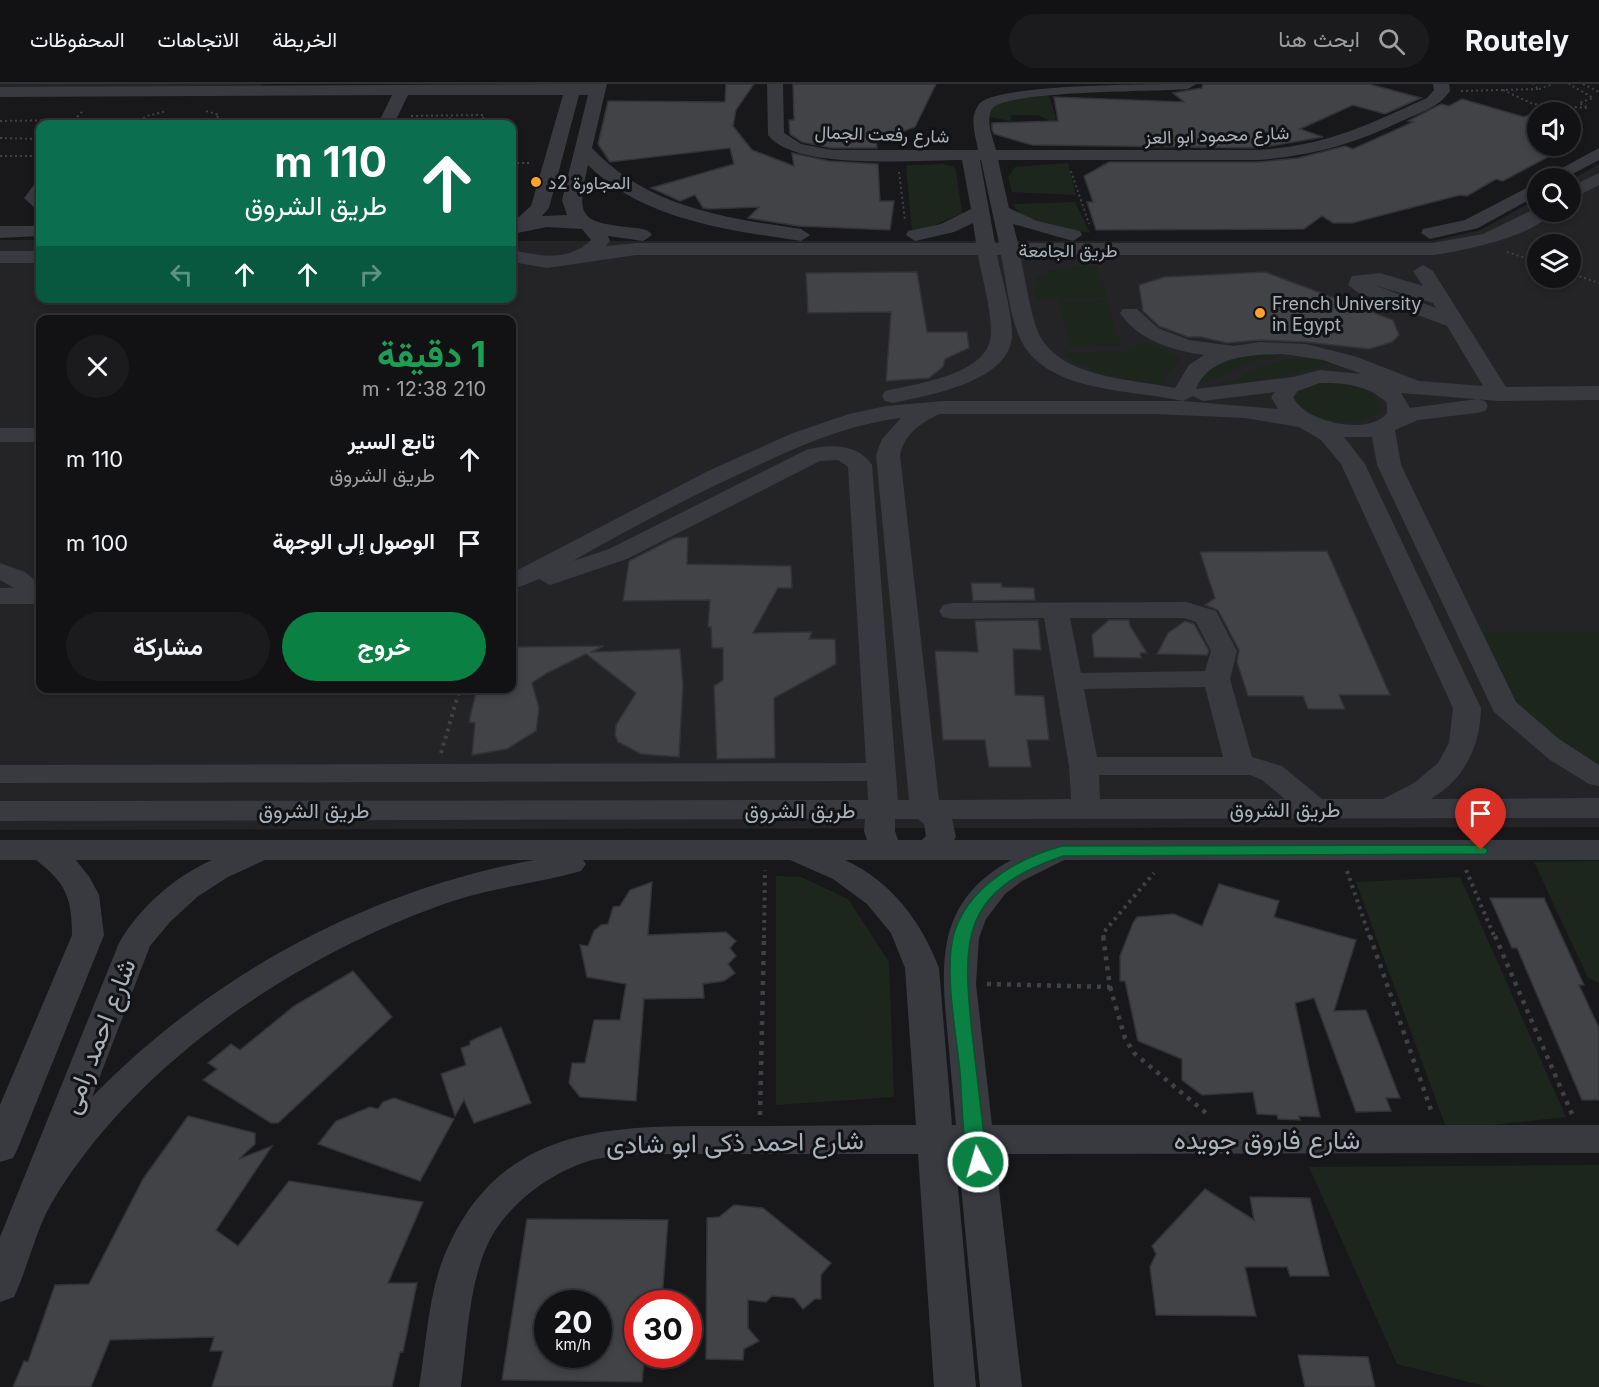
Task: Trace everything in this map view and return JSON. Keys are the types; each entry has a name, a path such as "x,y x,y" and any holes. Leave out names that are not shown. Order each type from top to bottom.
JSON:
{"street":[{"name":"شارع رفعت الجمال","path":"775,84 774,128 776,135 796,148 832,155 970,157"},
{"path":"516,584 582,568 618,554 795,442 846,406 952,381 970,374 994,355 1002,334 964,113 974,98 1019,84"},
{"path":"1178,395 1098,380 1062,367 1046,358 1035,347 1029,336 981,114 987,105 1001,96 1049,87 1151,87 1188,84"},
{"path":"516,227 540,208 573,87"},
{"path":"0,92 183,92 277,88 402,91 599,87 571,200 577,218 600,235 601,241 586,254"},
{"name":"شارع محمود ابو العز","path":"970,157 1259,156 1299,152 1360,135 1433,101 1442,88"},
{"path":"388,120 402,91"},
{"path":"183,92 171,110 209,118"},
{"path":"584,150 617,181 676,208 755,228 801,235"},
{"path":"1571,168 1599,153"},
{"path":"1581,189 1599,178"},
{"name":"طريق الجامعة","path":"516,228 564,220 591,227 656,235 801,235 986,242 1427,234 1471,224 1527,193"},
{"path":"1001,211 1031,225 1082,240"},
{"path":"913,240 980,212"},
{"name":"طريق الجامعة","path":"1082,240 1433,249 1469,245 1498,237 1527,221"},
{"path":"0,232 36,232"},
{"path":"0,247 36,233"},
{"path":"913,240 972,268 994,286"},
{"name":"طريق الجامعة","path":"516,257 543,262 570,259 586,254 636,249 913,240"},
{"path":"1017,282 1040,262 1082,240"},
{"path":"0,257 36,257"},
{"path":"1423,271 1499,394"},
{"path":"1441,299 1380,279 1359,280 1358,285 1366,289 1455,321"},
{"path":"1130,313 1139,325 1166,341 1233,352"},
{"path":"1178,395 1190,375 1215,357 1254,348 1276,347 1323,353 1414,387"},
{"path":"893,396 936,393 1178,395 1293,383 1322,376 1346,377 1369,383 1499,394 1599,393"},
{"path":"1293,383 1285,390 1282,397 1293,414 1330,436 1353,464 1467,708 1468,729 1463,748 1452,766 1436,782 1389,808"},
{"path":"1369,383 1392,396 1398,403 1400,411 1396,418 1386,425 1383,437 1389,465 1504,706 1534,736 1574,764 1599,777"},
{"path":"516,560 609,510 828,428 870,415 941,408 1205,408 1272,414 1352,431 1386,425 1413,414 1473,406 1599,406"},
{"path":"931,850 940,837 938,822 925,809 888,455 895,435 903,426 920,415 941,408"},
{"path":"0,435 36,435"},
{"path":"795,442 843,453 854,458 860,465 884,809 878,823 879,837 889,850"},
{"path":"1398,558 1432,558"},
{"path":"0,572 16,577 36,597"},
{"path":"0,596 36,600"},
{"path":"0,612 36,602"},
{"path":"952,611 1196,612 1207,617 1224,651 1216,679 1240,765"},
{"path":"1056,611 1084,766 1086,809"},
{"path":"1068,681 1216,679"},
{"path":"0,774 435,774 880,768 920,763"},
{"path":"1084,766 1240,765 1272,773 1314,808"},
{"name":"طريق الشروق","path":"0,811 1599,808"},
{"name":"طريق الشروق","path":"0,850 1599,850"},
{"name":"شارع احمد رامى","path":"0,1148 88,935 88,909 81,885 65,866 43,850"},
{"name":"شارع احمد رامى","path":"0,1285 135,943 162,909 180,893 222,868 269,850"},
{"path":"34,1199 79,1138 114,1097 160,1053 208,1013 312,947 367,921 479,882 536,869 669,850"},
{"path":"773,850 811,858 864,884 896,915 915,944 922,968 955,1387"},
{"path":"1001,1387 959,984 959,947 966,925 977,905 993,887 1013,872 1036,860 1062,851"},
{"name":"شارع فاروق جويده","path":"935,1139 1441,1138 1594,1141"},
{"name":"شارع احمد ذكى ابو شادى","path":"440,1387 459,1269 476,1226 506,1190 546,1162 593,1146 642,1140 935,1139"}],"path":[{"path":"1485,84 1491,90"},
{"path":"1533,84 1539,89"},
{"path":"1442,88 1539,89 1553,84"},
{"path":"1503,90 1533,104 1588,108 1579,103 1593,98 1569,84"},
{"path":"1583,84 1599,92"},
{"path":"75,120 141,119 171,110"},
{"path":"449,120 451,115"},
{"path":"388,120 484,115 482,120"},
{"path":"269,120 310,120"},
{"path":"0,121 36,121"},
{"path":"0,138 36,139"},
{"path":"0,156 36,156"},
{"path":"897,156 913,240"},
{"path":"1065,156 1082,240"},
{"path":"1581,277 1599,283"},
{"path":"435,774 459,693"},
{"path":"760,1139 773,850"},
{"path":"1457,850 1594,1141"},
{"path":"1173,851 1103,933 1110,987 1116,998 1127,1044 1131,1049 1171,1086 1240,1139"},
{"path":"1340,851 1441,1138"},
{"path":"959,984 1110,987"}],"shaded area":[{"path":"0,84 264,84 259,87 0,89"},
{"path":"1048,94 1056,117 1054,123 1038,115 1012,115 1010,121 984,116 1004,97"},
{"path":"1068,163 1076,195 1012,192 1008,177 1015,167"},
{"path":"944,164 954,167 956,171 962,213 930,227 912,230 906,165"},
{"path":"1599,164 1599,827 0,830 0,240 36,240 36,303 516,303 516,241 1432,241 1481,230 1527,205 1527,222 1581,222 1581,174"},
{"path":"1075,202 1090,233 1047,226 1027,218 1013,204"},
{"path":"1076,266 1097,266 1108,298 1037,300 1034,291 1037,278 1049,271"},
{"path":"1106,300 1121,346 1070,347 1058,301"},
{"path":"1146,342 1181,358 1166,377 1163,385 1123,379 1098,372 1073,361 1062,353 1125,352"},
{"path":"1260,350 1284,354 1269,360 1257,359 1211,381 1189,385 1197,368"},
{"path":"1293,359 1324,359 1335,363 1252,382 1213,385 1235,380 1259,367"},
{"path":"1327,382 1349,385 1368,393 1380,402 1380,412 1348,422 1328,420 1296,407 1294,394 1307,385"},
{"path":"1599,632 1599,770 1511,708 1479,633"},
{"path":"1599,861 1599,983 1588,978 1534,862"},
{"path":"776,876 801,877 848,899 889,962 894,1097 776,1105"},
{"path":"1460,877 1566,1117 1447,1130 1356,882"},
{"path":"1599,1165 1599,1387 1489,1387 1397,1364 1309,1167"}],"building":[{"path":"726,84 754,84 736,110 733,126 752,150 794,166 792,153 829,161 878,164 880,201 894,201 890,230 798,226 748,218 759,207 703,208 695,195 680,201 651,188 734,164 730,148 610,162 598,144 608,101 725,102"},
{"path":"793,84 936,84 915,127 896,134 876,134 877,148 832,148 802,142 790,134 789,120 794,120"},
{"path":"1203,84 1369,84 1421,98 1385,114 1353,105 1300,129 1323,137 1259,148 1032,145 994,134 992,129 992,123 1058,121 1054,97 1184,102 1173,93 1202,88"},
{"path":"1462,99 1524,117 1527,116 1527,156 1549,156 1503,181 1496,179 1467,196 1460,195 1352,223 1333,223 1322,216 1304,229 1096,230 1087,202 1093,202 1084,176 1109,162 1259,162 1298,158 1345,146 1353,149 1413,122 1408,121 1441,104 1449,106"},
{"path":"917,272 927,332 967,332 969,348 945,359 943,367 929,378 886,381 891,312 808,313 806,273"},
{"name":"French University in Egypt","path":"1265,272 1393,320 1399,335 1392,342 1369,349 1260,340 1227,343 1201,337 1188,337 1159,326 1143,311 1139,285 1164,277"},
{"path":"688,537 687,564 791,566 792,588 778,588 753,633 812,632 809,639 835,639 836,664 774,698 775,758 717,759 714,686 723,680 723,648 712,648 711,627 708,627 710,600 623,601 629,561 674,538"},
{"path":"1327,551 1390,695 1339,695 1345,709 1308,709 1303,696 1248,696 1237,662 1239,650 1218,610 1205,605 1215,598 1200,552"},
{"path":"971,583 1001,583 1002,587 1034,588 1035,600 973,601"},
{"path":"1038,620 1041,650 1013,649 1015,695 1044,696 1049,740 1027,740 1031,767 989,767 985,740 943,740 935,651 978,652 975,621"},
{"path":"1109,620 1129,620 1130,626 1147,653 1140,653 1141,658 1094,657 1092,635"},
{"path":"1185,621 1194,624 1209,651 1207,655 1157,654 1168,633"},
{"path":"604,646 591,652 680,649 683,685 679,757 641,754 618,742 615,735 616,725 636,693 586,654 532,683 539,708 536,731 507,749 472,755 475,723 469,722 476,693 516,693 516,647"},
{"path":"652,882 648,935 726,932 736,941 730,948 736,956 728,964 735,973 724,981 703,984 704,998 644,999 636,1101 580,1097 569,1083 572,1063 585,1063 594,1020 620,1020 626,984 587,977 580,945 588,946 594,931 601,925 608,924 613,907 620,906 630,890"},
{"path":"1219,884 1279,901 1274,917 1356,940 1334,1011 1366,1010 1400,1098 1386,1098 1391,1111 1356,1112 1314,998 1295,1003 1320,1117 1299,1116 1300,1120 1278,1119 1277,1115 1257,1114 1253,1092 1202,1095 1182,1080 1182,1059 1138,1041 1125,981 1120,981 1120,956 1133,923 1137,917 1174,914 1202,926"},
{"path":"1490,898 1544,898 1584,985 1579,985 1599,1028 1599,1100 1582,1100 1517,948 1512,948"},
{"path":"353,971 392,1017 278,1123 271,1123 203,1080 217,1069 208,1063 231,1044 240,1050 294,1006"},
{"path":"501,1027 531,1103 474,1123 464,1100 455,1116 441,1074 466,1065 461,1048 470,1045 470,1041"},
{"path":"394,1098 454,1119 420,1181 318,1144 336,1121 370,1107 378,1109 383,1102"},
{"path":"188,1116 255,1133 255,1144 239,1159 272,1146 216,1230 238,1246 289,1181 423,1202 388,1283 417,1283 403,1352 400,1352 392,1387 212,1387 223,1351 210,1351 214,1337 110,1340 91,1387 13,1387 24,1361 28,1362 55,1285 89,1284 143,1179"},
{"path":"1205,1189 1254,1220 1250,1197 1310,1198 1329,1276 1290,1276 1287,1267 1245,1267 1256,1316 1156,1315 1150,1267 1156,1254 1152,1246"},
{"path":"734,1205 763,1208 831,1263 821,1275 821,1299 815,1299 803,1309 794,1298 772,1296 766,1302 748,1300 748,1328 759,1341 744,1349 743,1360 706,1359 707,1218 719,1217"},
{"path":"527,1219 668,1220 663,1290 624,1290 624,1368 644,1368 642,1382 502,1380"},
{"path":"1298,1355 1368,1357 1375,1387 1305,1387"}],"place":[{"name":"المجاورة 2د","path":"536,182"},
{"name":"French University in Egypt","path":"1260,313"}],"route":[{"path":"978,1162 959,984 959,947 966,925 977,905 993,887 1013,872 1036,860 1062,851 1481,850"}]}
